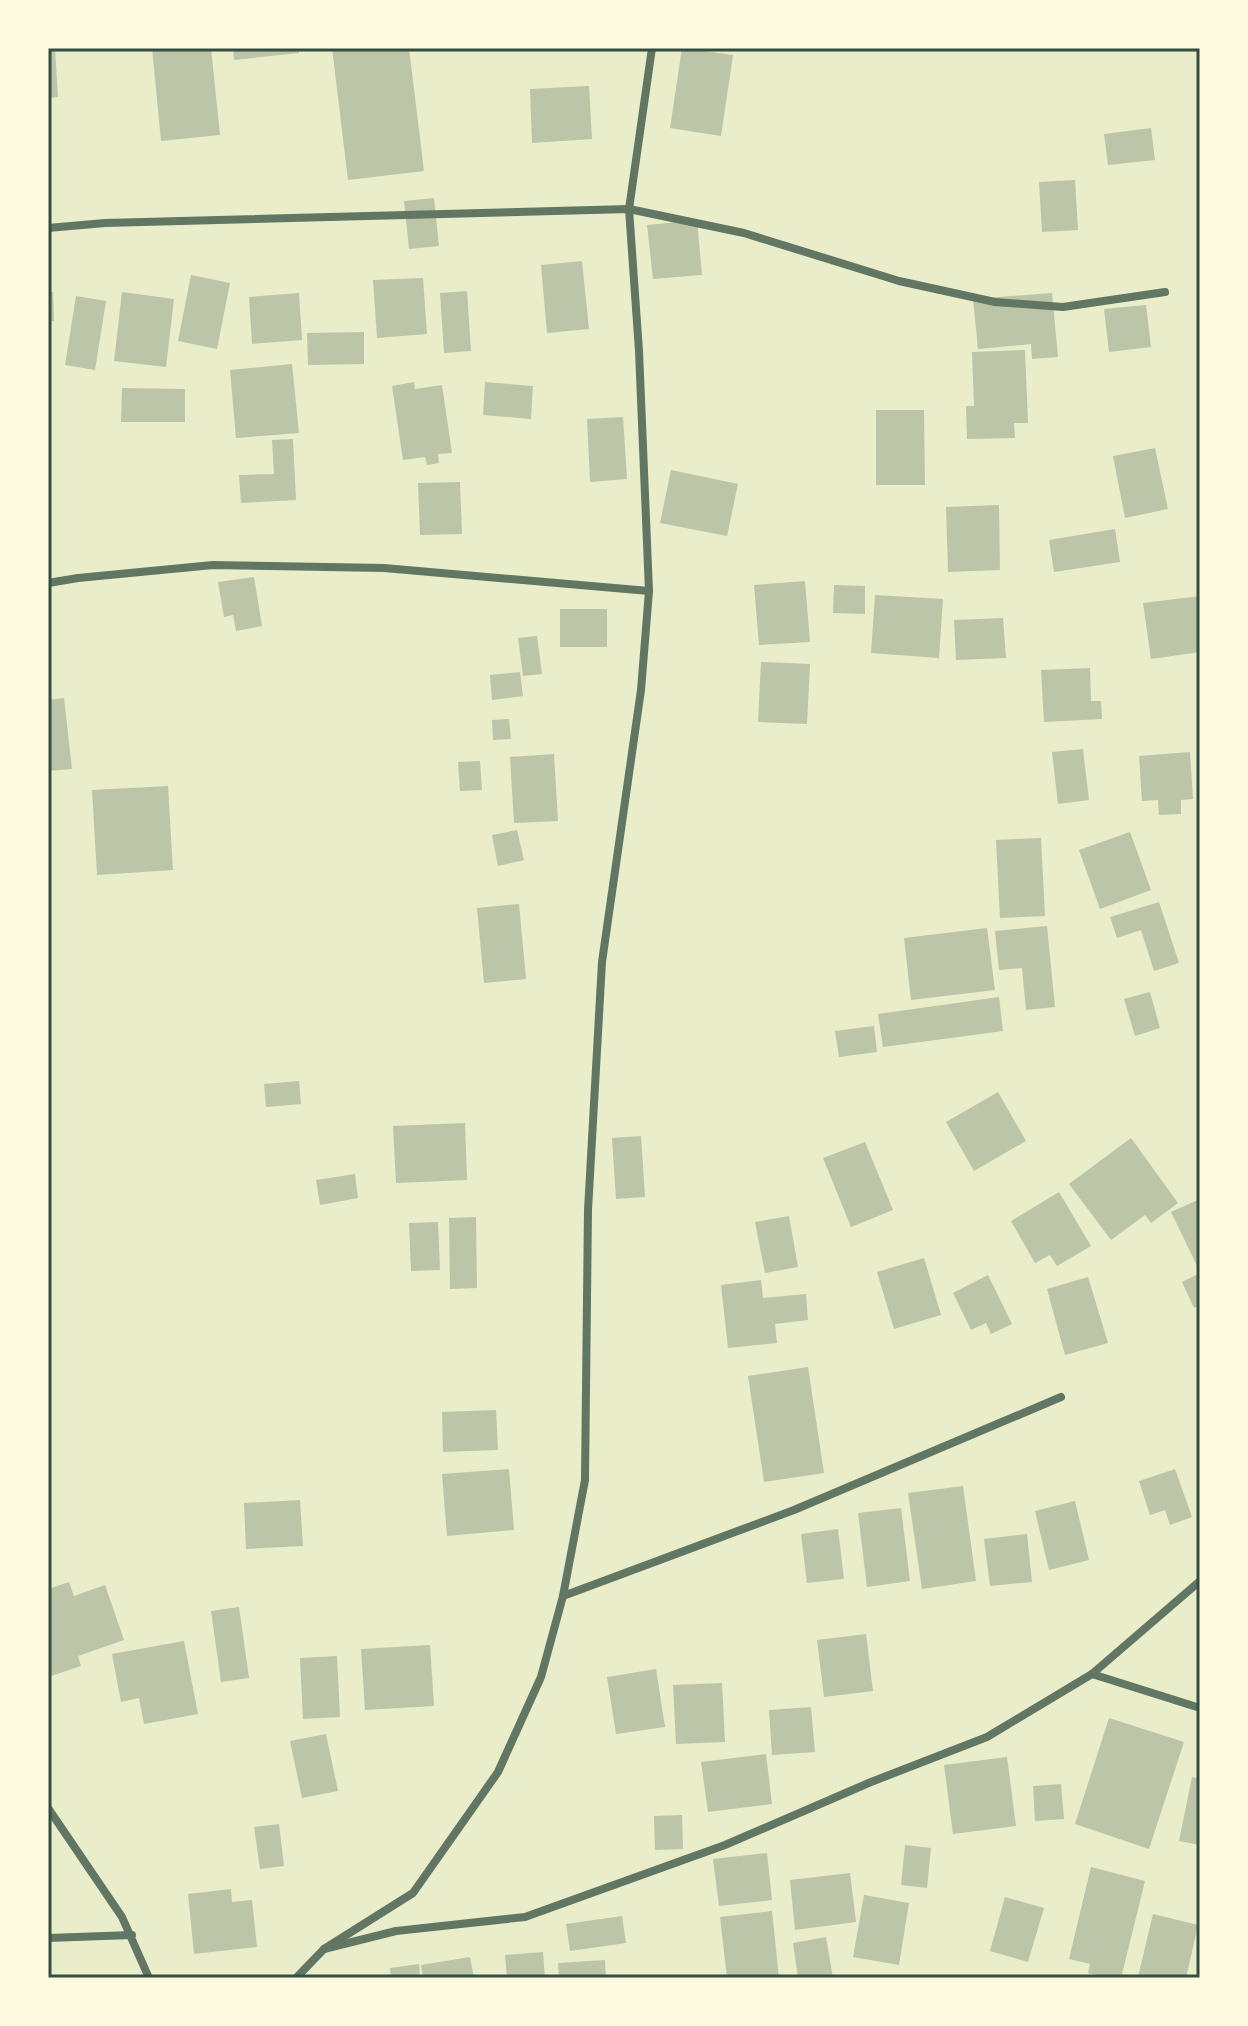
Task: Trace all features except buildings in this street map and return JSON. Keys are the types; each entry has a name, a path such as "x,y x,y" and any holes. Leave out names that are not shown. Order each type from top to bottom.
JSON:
{"street":[{"path":"296,1978 324,1949 413,1893 498,1772 541,1677 563,1596 585,1480 588,1210 602,962 641,690 649,591 639,351 629,209 652,48"},
{"path":"48,228 105,223 629,209 744,233 899,281 995,302 1063,307 1165,292"},
{"path":"48,583 213,565 244,565 384,568 649,591"},
{"path":"563,1596 794,1510 1061,1397"},
{"path":"324,1949 396,1931 525,1917 725,1845 871,1782 987,1737 1092,1674 1200,1581"},
{"path":"1092,1674 1200,1708"},
{"path":"48,1808 122,1917 149,1978"},
{"path":"48,1938 132,1935"}]}
